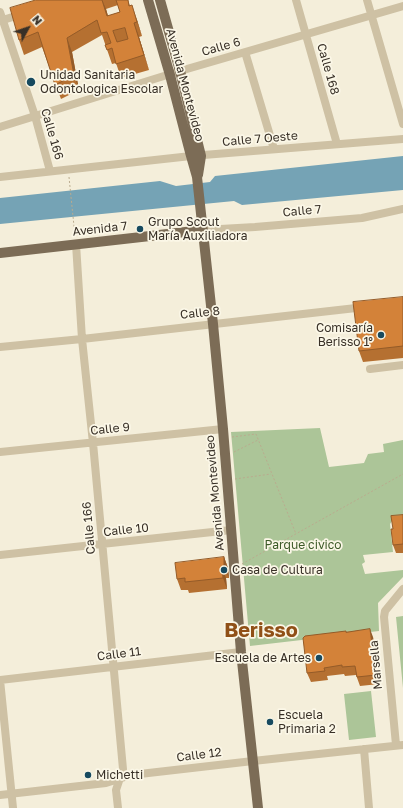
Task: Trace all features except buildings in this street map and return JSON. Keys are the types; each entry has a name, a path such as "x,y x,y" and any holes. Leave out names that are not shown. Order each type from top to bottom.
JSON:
{"main road":[{"name":"Avenida Montevideo","path":"148,0 175,73 201,156 197,177"},
{"name":"Avenida Montevideo","path":"160,0 191,156 197,177 224,433 241,652 258,808"},
{"name":"Avenida 7","path":"0,252 203,230"}],"street":[{"name":"Calle 168","path":"296,0 337,144"},
{"path":"367,0 403,124"},
{"name":"Calle 6","path":"0,127 371,14 403,6"},
{"path":"1,18 32,11"},
{"name":"Calle 166","path":"1,18 35,116 50,171"},
{"path":"245,52 274,149"},
{"name":"Calle 7 Oeste","path":"0,177 191,156 403,139"},
{"name":"Calle 7","path":"203,230 362,218 403,209"},
{"name":"Calle 166","path":"76,244 82,339 103,544 123,769 116,790 118,808"},
{"name":"Calle 8","path":"0,347 371,306"},
{"path":"370,369 403,365"},
{"name":"Calle 9","path":"0,452 224,433"},
{"name":"Calle 10","path":"0,555 231,530"},
{"name":"Marsella","path":"400,745 384,617 385,611 403,589"},
{"name":"Calle 11","path":"0,680 241,652"},
{"path":"0,680 13,808"},
{"name":"Calle 12","path":"0,795 106,783 131,775 400,745"},
{"path":"364,749 369,808"}],"path":[{"path":"68,169 76,244"},
{"path":"224,433 256,434 296,534"},
{"path":"225,456 258,439"},
{"path":"227,480 272,474"},
{"path":"234,568 403,474"}],"green space":[{"name":"Parque civico","path":"320,428 329,467 364,463 368,454 384,452 383,444 403,440 403,520 392,521 390,524 393,552 363,555 365,562 362,564 365,574 403,570 403,577 378,603 379,631 250,646 231,432"},
{"path":"403,616 403,688 396,617"},
{"path":"371,691 376,737 349,740 344,694"}],"water":[{"path":"403,156 403,190 242,205 234,201 0,224 0,198 160,181 176,186 210,182 215,176"}],"place":[{"name":"Unidad Sanitaria Odontologica Escolar","path":"31,82"},
{"name":"Grupo Scout María Auxiliadora","path":"140,229"},
{"name":"Comisaría Berisso 1°","path":"381,335"},
{"name":"Casa de Cultura","path":"224,570"},
{"name":"Escuela de Artes","path":"319,658"},
{"name":"Escuela Primaria 2","path":"270,722"},
{"name":"Michetti","path":"88,775"}],"district":[{"name":"Berisso","path":"261,631"}]}
